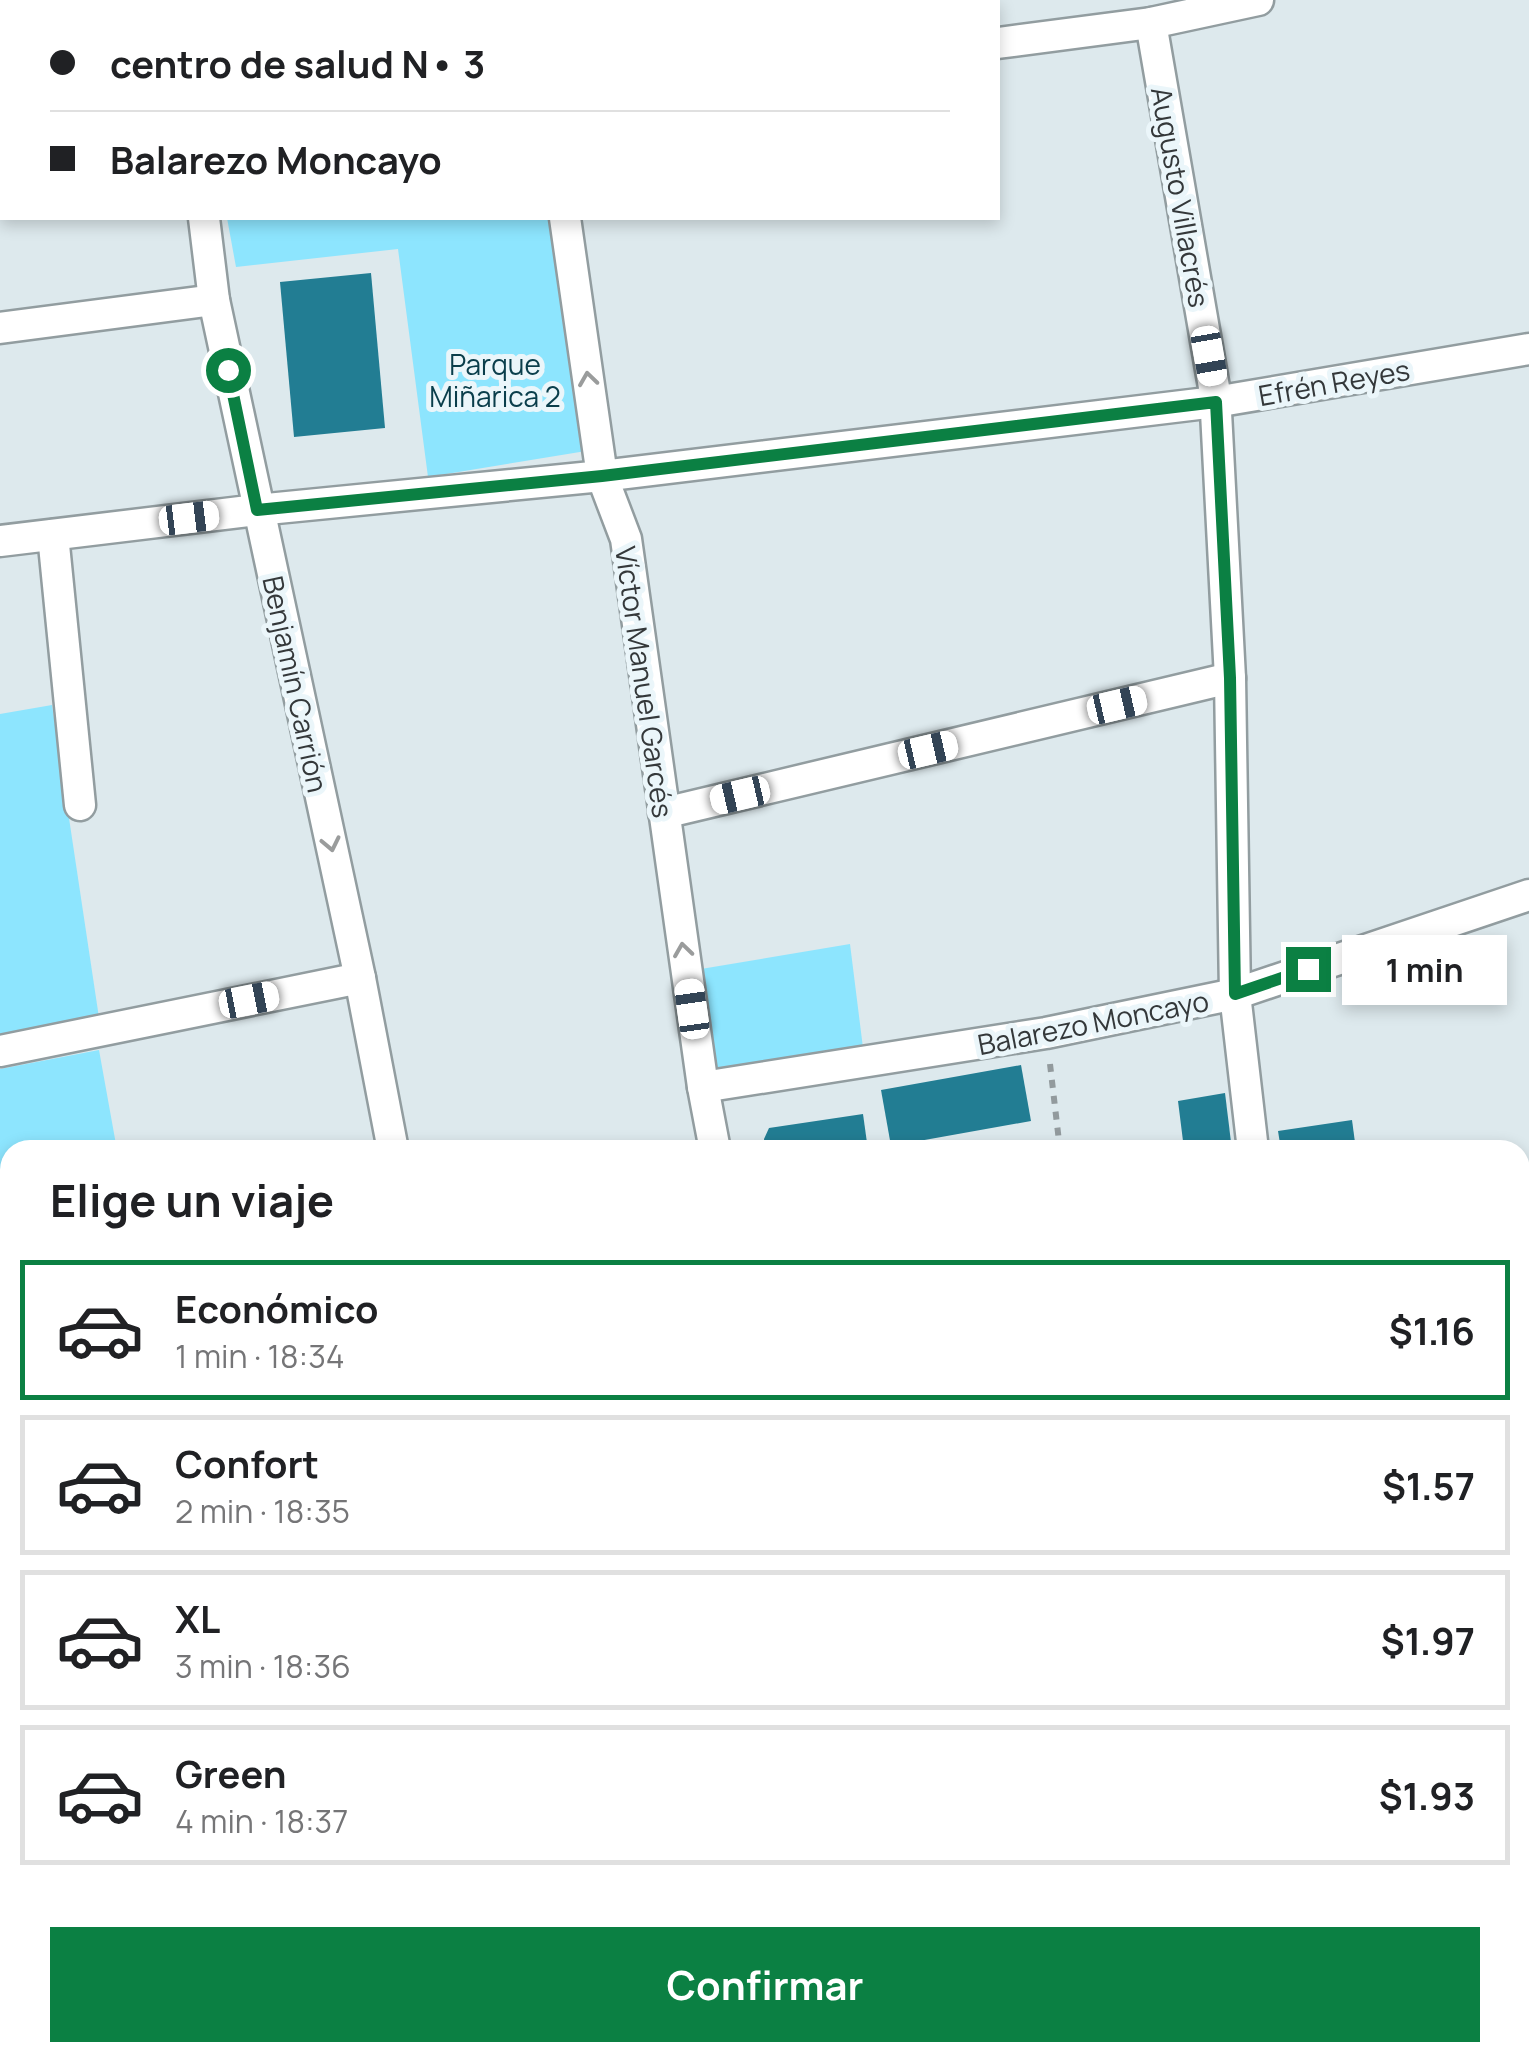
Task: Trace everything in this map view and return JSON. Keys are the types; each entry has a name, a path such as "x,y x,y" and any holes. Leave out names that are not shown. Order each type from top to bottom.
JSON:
{"street":[{"path":"1000,43 1151,22 1258,0"},
{"name":"Augusto Villacrés","path":"1151,22 1216,402 1230,678 1235,994 1252,1140"},
{"name":"Benjamín Carrión","path":"204,220 214,300 360,978 391,1140"},
{"name":"Víctor Manuel Garcés","path":"565,220 602,476 626,539 713,1140"},
{"path":"0,328 214,300"},
{"name":"Efrén Reyes","path":"0,542 257,510 602,476 1216,402 1529,350"},
{"path":"54,535 80,805"},
{"path":"664,813 1230,678"},
{"name":"Balarezo Moncayo","path":"703,1087 1046,1033 1235,994 1529,896"},
{"path":"0,1051 360,978"}],"path":[{"path":"1046,1033 1059,1140"}],"green space":[{"name":"Parque Miñarica 2","path":"227,220 550,220 586,451 428,477 398,249 236,267"},
{"path":"52,705 101,1031 0,1047 0,714"},
{"path":"850,944 864,1056 705,1084 689,971"},
{"path":"99,1050 115,1140 0,1140 0,1069"}],"building":[{"path":"371,273 385,428 294,437 280,282"},
{"path":"1021,1065 1031,1121 925,1140 890,1140 881,1090"},
{"path":"1225,1093 1231,1140 1183,1140 1178,1101"},
{"path":"863,1114 867,1140 764,1140 769,1128"},
{"path":"1352,1120 1355,1140 1279,1140 1278,1131"}],"route":[{"path":"228,370 257,510 602,476 1216,402 1230,678 1235,994 1308,969"}]}
